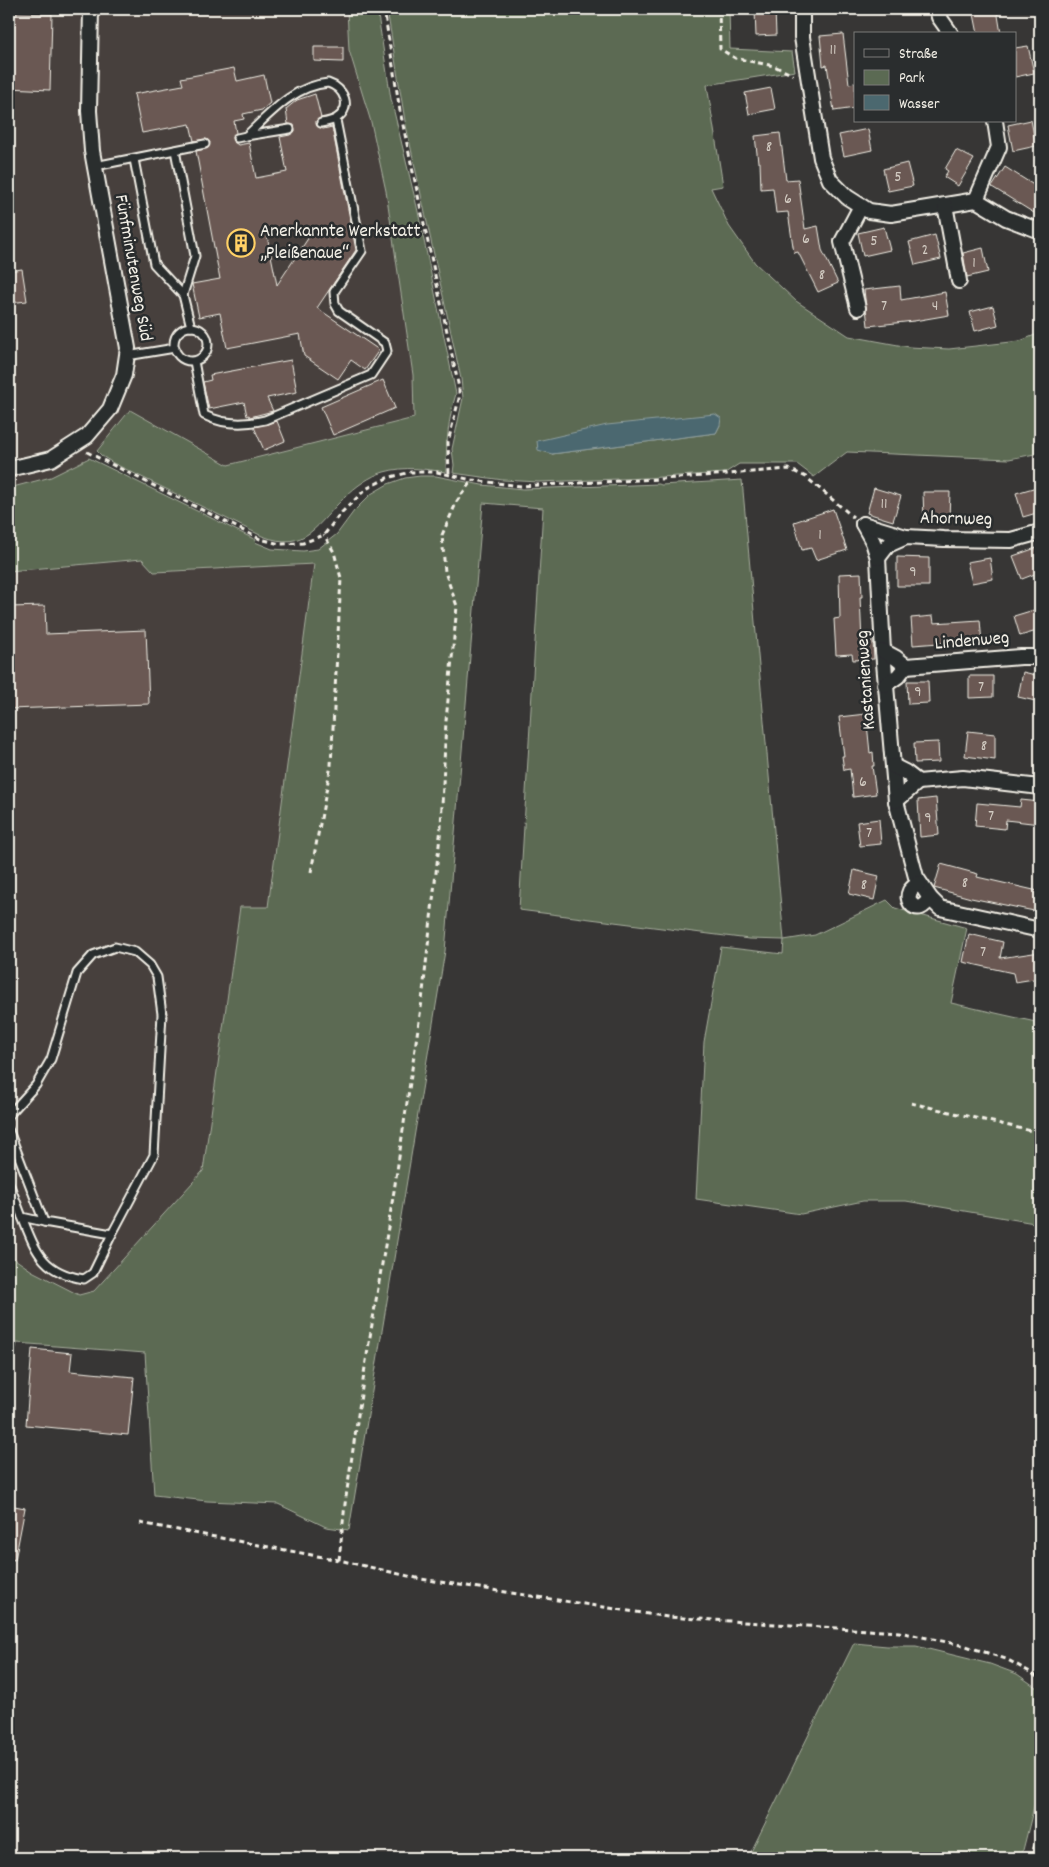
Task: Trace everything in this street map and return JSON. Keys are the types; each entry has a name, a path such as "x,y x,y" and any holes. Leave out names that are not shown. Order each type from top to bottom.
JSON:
{"street":[{"name":"Fünfminutenweg Süd","path":"9,469 51,459 87,436 110,409 124,375 128,348 95,166 90,111 91,9"},
{"path":"802,9 802,37 821,158 830,180 847,197 869,211 891,214 976,200 1006,218 1040,231"},
{"path":"937,9 939,17 950,32"},
{"path":"976,200 999,148 995,122"},
{"path":"858,308 842,242 861,206"},
{"path":"945,206 959,281"},
{"path":"864,524 906,537"},
{"name":"Kastanienweg","path":"864,524 878,558 885,685 896,801 917,880"},
{"name":"Ahornweg","path":"878,558 888,545 906,537 1011,540 1040,532"},
{"path":"883,651 906,666 898,676 885,685"},
{"name":"Lindenweg","path":"906,666 1040,657"},
{"path":"893,766 918,782"},
{"path":"896,801 918,782 963,778 1040,787"},
{"path":"930,898 919,908 910,903 908,897 917,880 940,908 1040,930"}],"lane":[{"path":"246,136 286,99 323,84 328,84 339,88 345,97 344,110 336,120 321,123"},
{"path":"194,360 204,415 217,421 247,424 265,420 370,375 387,351 385,343 339,311 334,304 334,292 362,251 336,120"},
{"path":"237,138 290,129"},
{"path":"95,166 205,144"},
{"path":"175,150 195,256 183,295"},
{"path":"134,159 154,264 183,295 191,327"},
{"path":"191,327 203,332 208,343 204,355 194,360 183,358 175,348 179,333 191,327"},
{"path":"127,356 175,348"},
{"path":"9,1115 36,1085 50,1059 77,973 93,955 115,947 135,952 150,965 157,977 162,1014 154,1154 93,1273 84,1279 66,1276 49,1265 36,1250 9,1183"},
{"path":"9,1132 44,1222"},
{"path":"22,1217 112,1234"}],"path":[{"path":"384,9 400,112 459,388 459,399 448,442 449,475"},
{"path":"719,9 720,49 735,58 774,66 810,83"},
{"path":"89,453 260,539 280,544 303,543 324,535 339,514 366,489 387,478 411,472 437,472 472,480 521,486 678,478 789,469 806,478 864,524"},
{"path":"339,1560 345,1504 365,1367 394,1191 422,1001 441,827 446,721 457,606 445,572 442,535 457,501 472,480"},
{"path":"311,872 331,765 341,578 334,552 324,535"},
{"path":"911,1103 1040,1133"},
{"path":"140,1523 339,1560 421,1579 668,1618 899,1632 966,1646 1006,1660 1032,1672 1040,1680"},
{"path":"1031,1858 1040,1826"}],"shaded area":[{"path":"9,9 347,9 349,50 371,122 386,191 413,375 414,418 228,465 130,410 97,451 82,462 51,477 9,488"},
{"path":"143,559 155,572 314,563 268,907 240,907 203,1171 95,1291 79,1295 32,1271 9,1255 9,571"}],"green space":[{"path":"347,9 377,9 391,99 417,207 456,394 448,432 446,472 407,469 392,470 379,474 353,489 310,533 290,541 277,540 262,536 113,463 97,451 130,410 228,465 414,418 413,375 386,191 371,122 349,50"},
{"path":"387,9 729,9 730,49 792,52 795,71 707,85 723,186 711,188 729,226 755,263 796,301 849,336 909,347 949,349 1020,341 1040,333 1040,453 1009,459 847,452 814,477 797,464 739,464 725,473 539,482 503,480 453,473 452,449 463,398 461,379 405,121","holes":["720,425 716,433 552,454"]},
{"path":"89,458 256,540 255,542 272,549 303,551 318,549 337,534 354,511 371,494 388,484 405,478 436,476 482,485 523,489 661,485 742,480 784,940 749,939 519,910 543,508 483,503 445,951 349,1530 326,1527 278,1504 207,1501 154,1495 145,1353 17,1343 9,1377 9,1255 32,1271 79,1295 94,1291 203,1171 240,907 268,907 314,564 154,572 142,559 9,571 9,488 51,477"},
{"path":"887,900 895,908 967,928 951,1003 1040,1023 1040,1224 906,1201 863,1201 801,1214 696,1199 704,1042 721,947 783,954 784,940 815,935"},
{"path":"854,1643 916,1646 990,1664 1017,1674 1040,1690 1040,1783 1021,1858 748,1858"}],"water":[{"path":"715,414 721,418 716,433 552,454 538,450 537,441 607,425"}],"building":[{"path":"973,9 997,9 1001,32 978,32"},
{"path":"755,10 775,10 776,35 756,36"},
{"path":"11,13 52,14 50,90 9,88"},
{"path":"843,34 849,84 854,83 854,108 834,111 827,65 823,66 820,36"},
{"path":"1028,46 1034,73 1016,77 1016,48"},
{"path":"314,47 343,47 343,62 314,61"},
{"name":"Anerkannte Werkstatt „Pleißenaue“","path":"234,68 237,81 264,75 270,103 262,110 243,114 244,119 234,121 236,133 232,137 233,141 238,145 249,143 256,178 287,172 280,137 290,135 295,131 294,125 288,124 286,109 297,100 315,94 321,118 316,121 317,126 323,129 332,127 356,250 317,308 379,350 365,370 351,360 338,379 304,356 300,334 227,348 220,313 199,317 192,284 220,279 196,151 208,148 210,142 206,139 194,141 190,124 142,133 134,94 183,85 181,78","holes":["297,225 298,231 315,228 277,285 266,231"]},
{"path":"771,88 775,109 749,114 745,93"},
{"path":"1031,120 1036,146 1013,151 1008,125"},
{"path":"868,129 872,150 844,156 839,135"},
{"path":"780,133 786,180 798,179 805,229 818,226 822,250 838,283 818,292 798,252 794,253 788,212 776,213 773,188 761,189 760,162 758,162 755,136"},
{"path":"956,150 974,159 958,186 944,177 948,171 945,169"},
{"path":"907,163 913,186 888,191 883,169"},
{"path":"1005,167 1040,189 1040,203 1034,213 992,187"},
{"path":"884,227 890,250 863,256 858,233"},
{"path":"935,235 941,259 915,265 909,242"},
{"path":"983,248 988,272 967,277 963,253"},
{"path":"22,269 27,301 9,303 9,271"},
{"path":"900,286 901,300 945,292 949,315 868,326 864,290"},
{"path":"993,306 998,325 975,331 970,312"},
{"path":"291,360 297,392 267,398 273,411 250,417 249,415 247,416 244,402 209,409 203,382 211,380 210,375"},
{"path":"383,380 395,408 333,435 321,407"},
{"path":"277,421 285,441 264,450 254,427"},
{"path":"1040,486 1040,512 1023,517 1016,493"},
{"path":"874,488 901,496 893,521 867,513"},
{"path":"923,492 950,492 949,519 924,519"},
{"path":"833,509 847,550 816,560 811,548 802,550 794,522"},
{"path":"1036,548 1040,559 1040,572 1022,579 1013,556"},
{"path":"897,557 929,558 929,586 897,586"},
{"path":"990,558 993,579 972,583 967,562"},
{"path":"861,573 862,642 873,641 874,659 853,660 852,654 836,655 834,619 840,618 839,574"},
{"path":"45,606 46,634 146,630 149,704 9,709 9,607"},
{"path":"1037,609 1040,619 1040,630 1020,636 1014,616"},
{"path":"933,616 934,623 980,620 982,644 953,646 952,642 913,645 911,618"},
{"path":"1023,672 1040,676 1040,702 1018,697"},
{"path":"969,676 993,676 993,697 969,698"},
{"path":"907,681 928,681 929,703 908,704"},
{"path":"866,714 870,753 873,752 874,766 872,766 876,794 853,797 850,769 844,770 839,717"},
{"path":"968,731 995,734 995,760 965,756"},
{"path":"938,742 939,762 915,763 914,743"},
{"path":"936,798 939,835 920,837 918,800"},
{"path":"1021,800 1040,802 1040,824 1006,820 1005,829 975,826 977,803 1020,807"},
{"path":"879,819 881,844 860,846 857,822"},
{"path":"941,864 978,874 977,877 1038,891 1034,911 934,888"},
{"path":"854,870 879,876 874,900 849,894"},
{"path":"969,934 1003,942 1000,958 1040,952 1040,978 1015,982 1013,973 963,962"},
{"path":"32,1349 72,1353 70,1371 134,1377 128,1435 26,1425"},
{"path":"9,1505 25,1508 15,1560 9,1559"}],"place":[{"name":"Anerkannte Werkstatt „Pleißenaue“","path":"241,243"}]}
